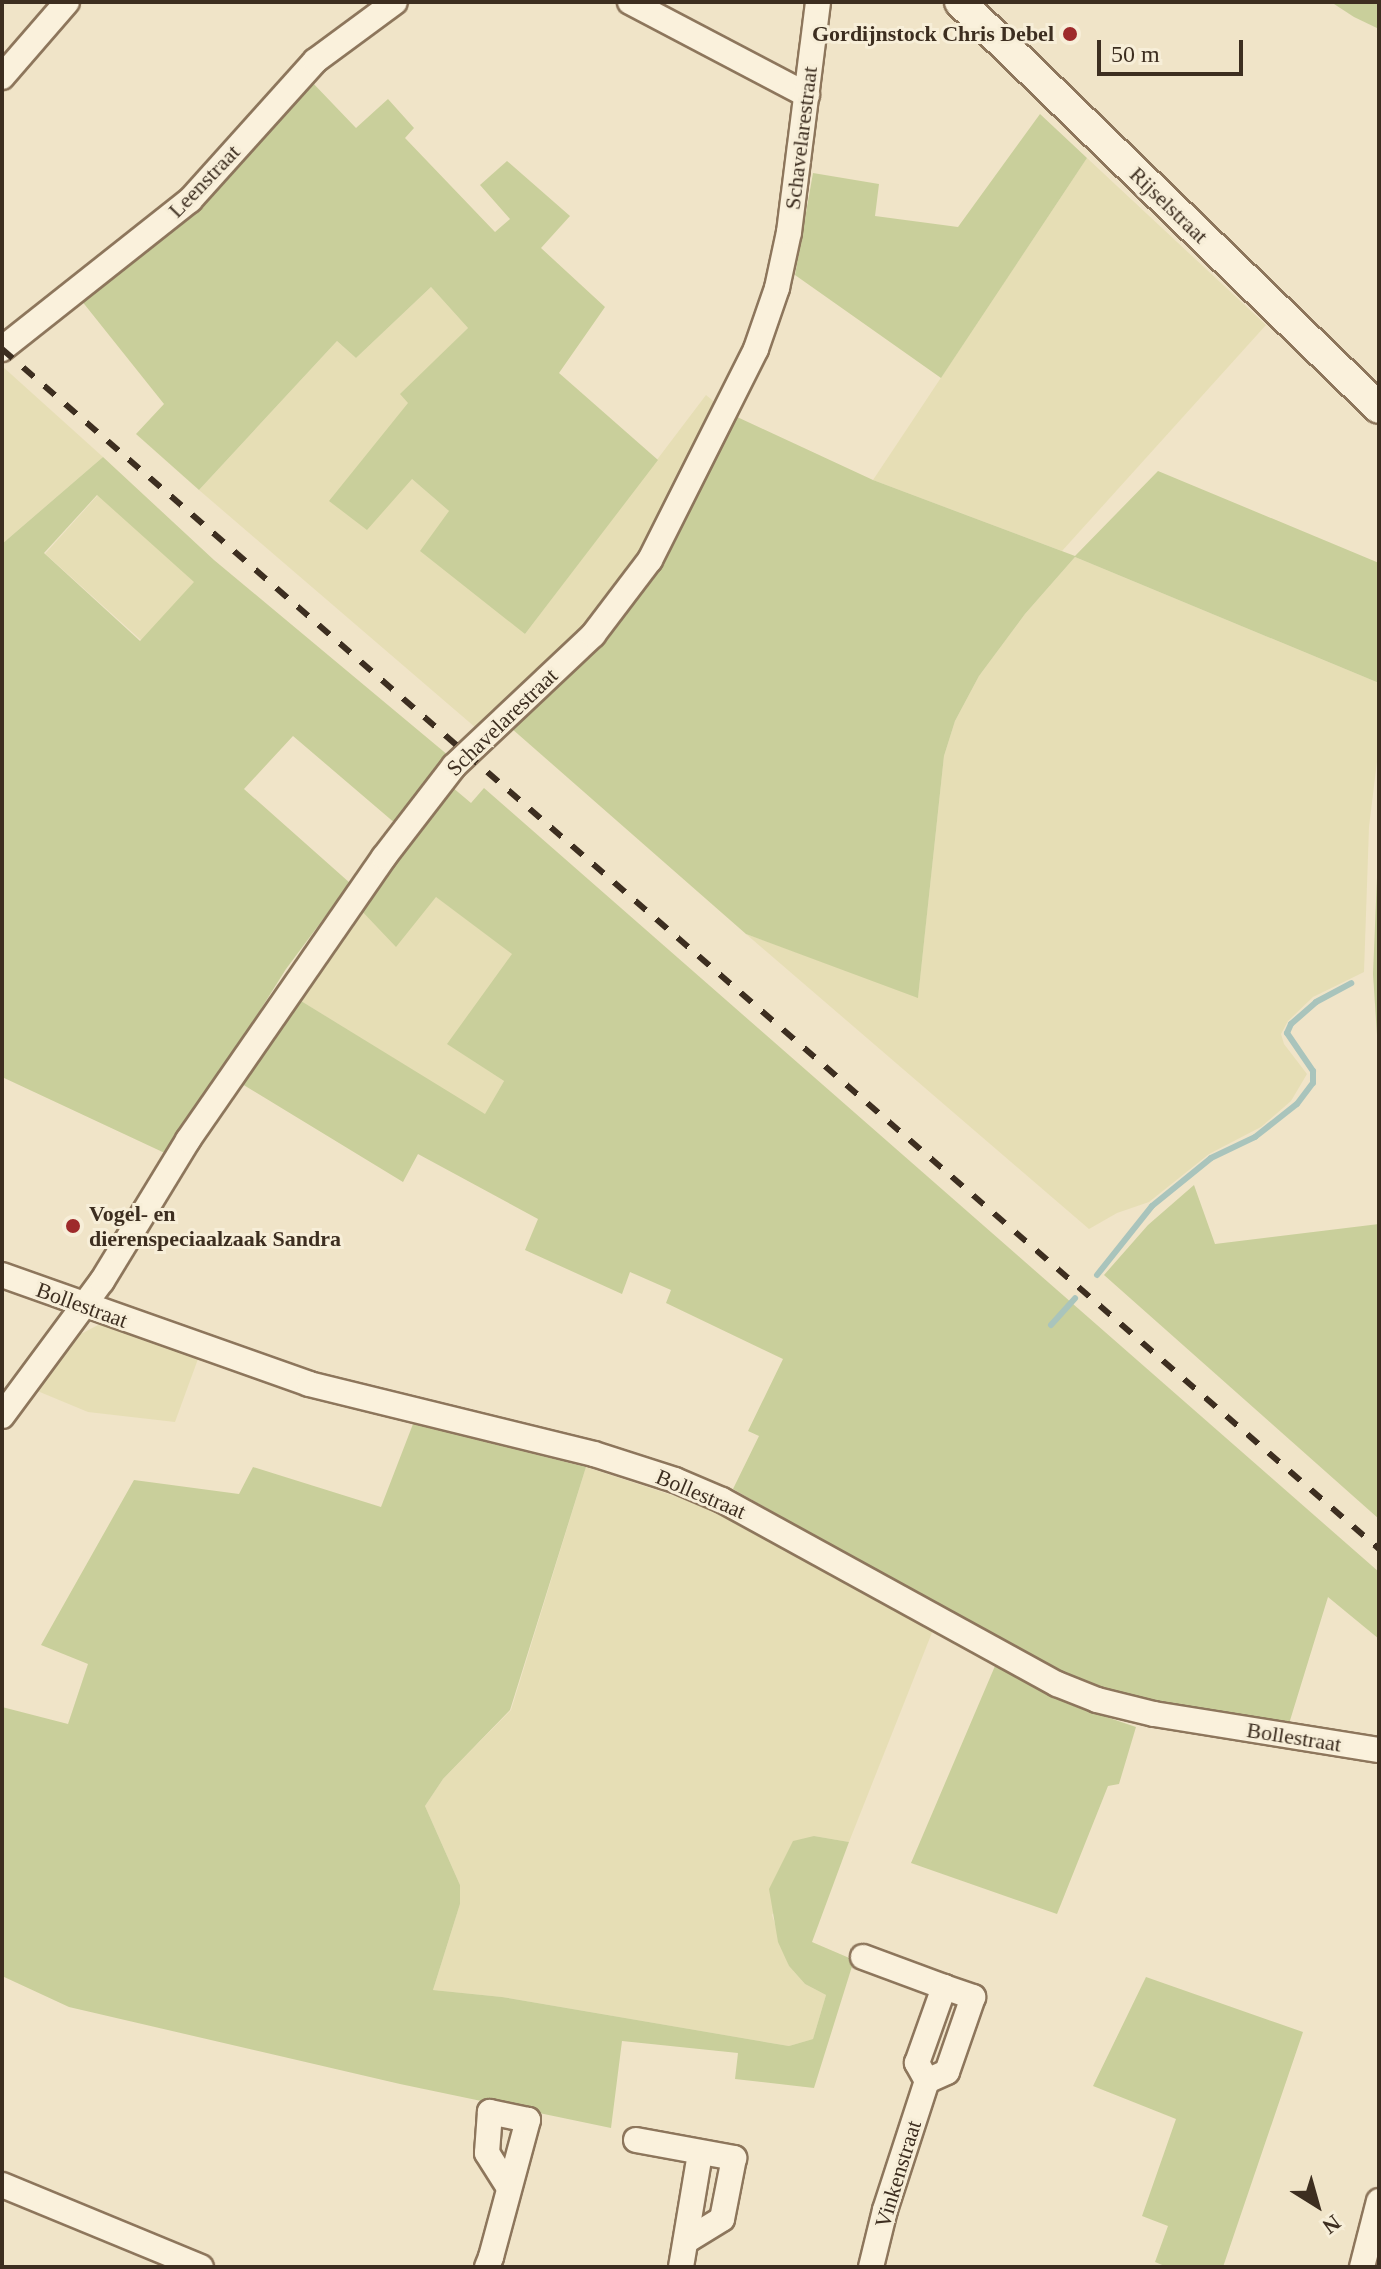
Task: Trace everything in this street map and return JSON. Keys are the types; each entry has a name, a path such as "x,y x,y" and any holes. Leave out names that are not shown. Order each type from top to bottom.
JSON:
{"street":[{"path":"2,77 67,2"},
{"name":"Leenstraat","path":"2,349 190,200 315,61 395,2"},
{"path":"630,2 807,95"},
{"name":"Schavelarestraat","path":"2,1416 83,1306 188,1140 384,857 454,766 593,635 650,560 756,349 777,288 789,232 818,2"},
{"name":"Rijselstraat","path":"960,2 1379,408"},
{"name":"Bollestraat","path":"2,1275 309,1384 594,1454 675,1480 722,1500 1057,1684 1097,1700 1154,1714 1379,1750"},
{"name":"Vinkenstraat","path":"863,1957 973,1997 947,2072 927,2081 885,2210 871,2267"},
{"path":"636,2140 734,2158 722,2219 686,2241"},
{"path":"681,2267 700,2154"},
{"path":"2,2185 201,2267"},
{"path":"487,2267 509,2188"},
{"path":"1362,2267 1379,2201"}],"shaded area":[{"path":"1087,158 1266,325 1062,551 873,480"},
{"path":"431,287 468,328 401,394 409,403 412,479 449,511 525,634 706,395 718,405 626,578 598,614 476,728 199,490 337,341 356,358"},
{"path":"2,366 103,457 2,544"},
{"path":"98,495 195,582 142,641 45,554"},
{"path":"1075,557 1379,683 1379,745 1369,827 1364,972 1313,997 1288,1021 1281,1034 1284,1044 1307,1074 1291,1101 1261,1127 1209,1154 1149,1202 1117,1213 1089,1229 746,934 918,997 944,756 955,721 979,676 1025,614"},
{"path":"435,896 513,954 448,1044 504,1081 485,1115 293,996 358,907"},
{"path":"100,1324 198,1359 175,1422 88,1412 35,1390 77,1336"},
{"path":"586,1467 699,1504 933,1630 849,1842 814,1836 772,1915 789,1966 805,1984 826,1995 813,2039 789,2046 502,1997 433,1990 460,1904 460,1885 425,1806 443,1779 511,1710"}],"green space":[{"path":"1331,2 1379,2 1379,29 1354,17"},
{"path":"310,80 356,128 388,99 414,128 405,138 495,232 510,219 480,185 507,161 570,216 541,248 605,307 559,373 658,460 525,634 420,551 449,511 412,479 367,530 329,501 408,403 400,394 468,328 431,287 356,358 337,341 199,490 136,434 164,404 81,300 166,235"},
{"path":"1040,114 1087,158 941,378 795,275 813,173 879,184 875,216 958,227"},
{"path":"735,416 873,480 1075,556 1158,471 1379,563 1379,683 1075,557 1025,614 979,676 955,721 944,756 918,998 746,934 511,728 608,639 642,591 679,528"},
{"path":"103,457 214,560 449,756 396,824 293,736 244,789 350,883 286,969 169,1155 2,1077 2,544","holes":["97,495 194,582 140,641 44,553"]},
{"path":"452,787 471,803 484,788 1379,1572 1379,1639 1328,1597 1288,1727 1196,1713 1096,1685 1035,1661 733,1489 759,1436 748,1431 783,1359 666,1303 671,1290 630,1272 622,1294 525,1250 538,1219 418,1154 403,1182 237,1081 293,996 485,1114 504,1081 447,1044 512,954 436,897 396,947 358,907"},
{"path":"1379,829 1379,1065 1373,974"},
{"path":"1194,1185 1215,1244 1379,1224 1379,1519 1104,1275 1148,1225"},
{"path":"413,1424 586,1467 510,1710 443,1779 425,1806 460,1885 460,1904 433,1990 502,1997 789,2046 813,2039 826,1995 805,1984 789,1966 778,1942 769,1889 793,1841 814,1836 849,1842 812,1942 854,1960 814,2088 735,2079 738,2053 622,2041 611,2128 400,2084 69,2007 2,1976 2,1707 68,1724 88,1664 41,1645 134,1480 239,1494 253,1467 381,1507"},
{"path":"995,1666 1074,1706 1136,1727 1119,1784 1108,1786 1057,1914 911,1863"},
{"path":"1146,1977 1303,2032 1223,2267 1167,2267 1155,2262 1168,2226 1142,2216 1176,2119 1093,2086"}],"waterway":[{"path":"1097,1275 1152,1206 1211,1158 1255,1137 1297,1104 1313,1083 1313,1071 1287,1033 1291,1024 1316,1002 1351,983"},
{"path":"1051,1325 1075,1298"}],"railway":[{"path":"2,349 1379,1549"}],"place":[{"name":"Gordijnstock Chris Debel","path":"1070,34"},
{"name":"Vogel- en dierenspeciaalzaak Sandra","path":"73,1226"}]}
